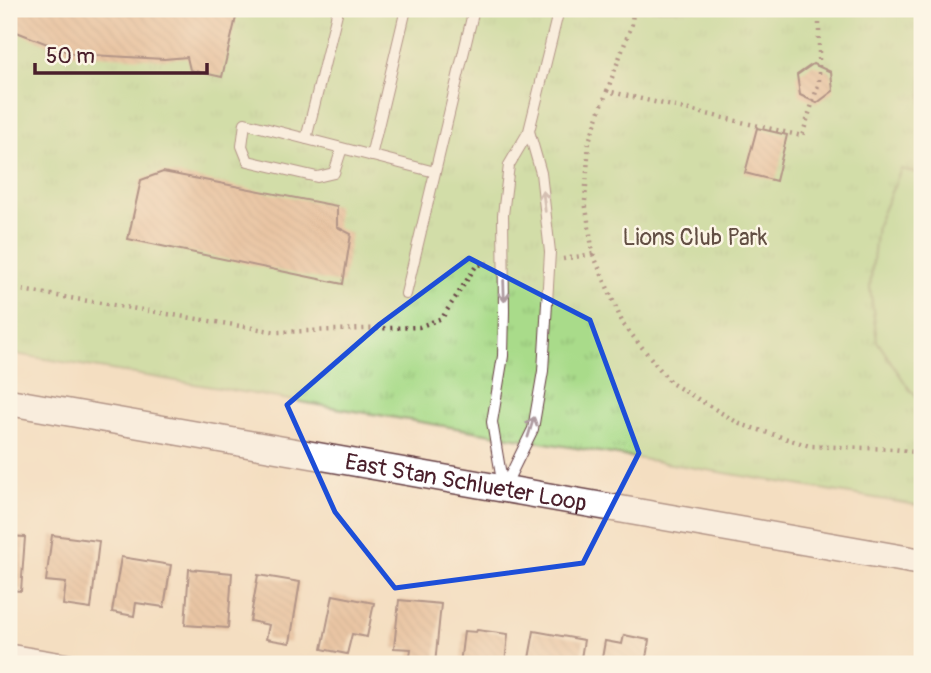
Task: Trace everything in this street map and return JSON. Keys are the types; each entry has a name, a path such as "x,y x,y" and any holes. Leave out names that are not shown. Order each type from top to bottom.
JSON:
{"main road":[{"name":"East Stan Schlueter Loop","path":"9,401 922,562"}],"street":[{"path":"9,654 69,664"}],"lane":[{"path":"306,139 338,9"},
{"path":"371,156 406,9"},
{"path":"406,294 474,9"},
{"path":"504,489 492,422 503,356 503,215 509,165 529,131 559,9"},
{"path":"342,148 334,173 317,177 248,160 242,146 245,124 342,148 435,172"},
{"path":"504,489 533,429 543,371 551,260 541,173 529,131"}],"path":[{"path":"633,9 632,24 589,141 585,201 593,254 623,324 671,383 740,424 810,446 893,449 922,453"},
{"path":"607,91 802,136 819,82 819,9"},
{"path":"551,260 593,254"},
{"path":"9,288 277,332 419,327 442,317 476,266 503,260"}],"highlighted area":[{"path":"469,258 590,320 639,453 583,563 395,588 335,512 287,405 380,324"}],"green space":[{"name":"Lions Club Park","path":"9,9 922,9 922,506 9,353"},
{"path":"901,169 922,174 922,400 910,390 877,341 870,287 877,225"}],"building":[{"path":"9,9 238,9 222,77 190,70 187,57 164,59 73,54 9,29"},
{"path":"813,64 831,72 833,91 817,103 800,95 797,75"},
{"path":"757,128 787,135 776,181 745,173"},
{"path":"163,172 337,206 337,227 351,234 343,284 128,239 141,180"},
{"path":"52,535 99,541 91,609 63,605 66,583 46,581"},
{"path":"9,536 25,537 21,591 9,590"},
{"path":"121,557 171,565 164,607 136,603 134,616 112,612"},
{"path":"189,569 232,573 228,628 185,625"},
{"path":"258,575 300,582 290,643 266,639 269,625 250,621"},
{"path":"333,595 374,603 367,637 352,634 347,654 322,649"},
{"path":"399,600 441,604 435,664 409,664 411,649 394,648"},
{"path":"464,631 508,634 505,664 460,664"},
{"path":"534,631 584,640 580,664 528,664"},
{"path":"624,635 649,640 645,664 601,664 605,641 622,644"}]}
